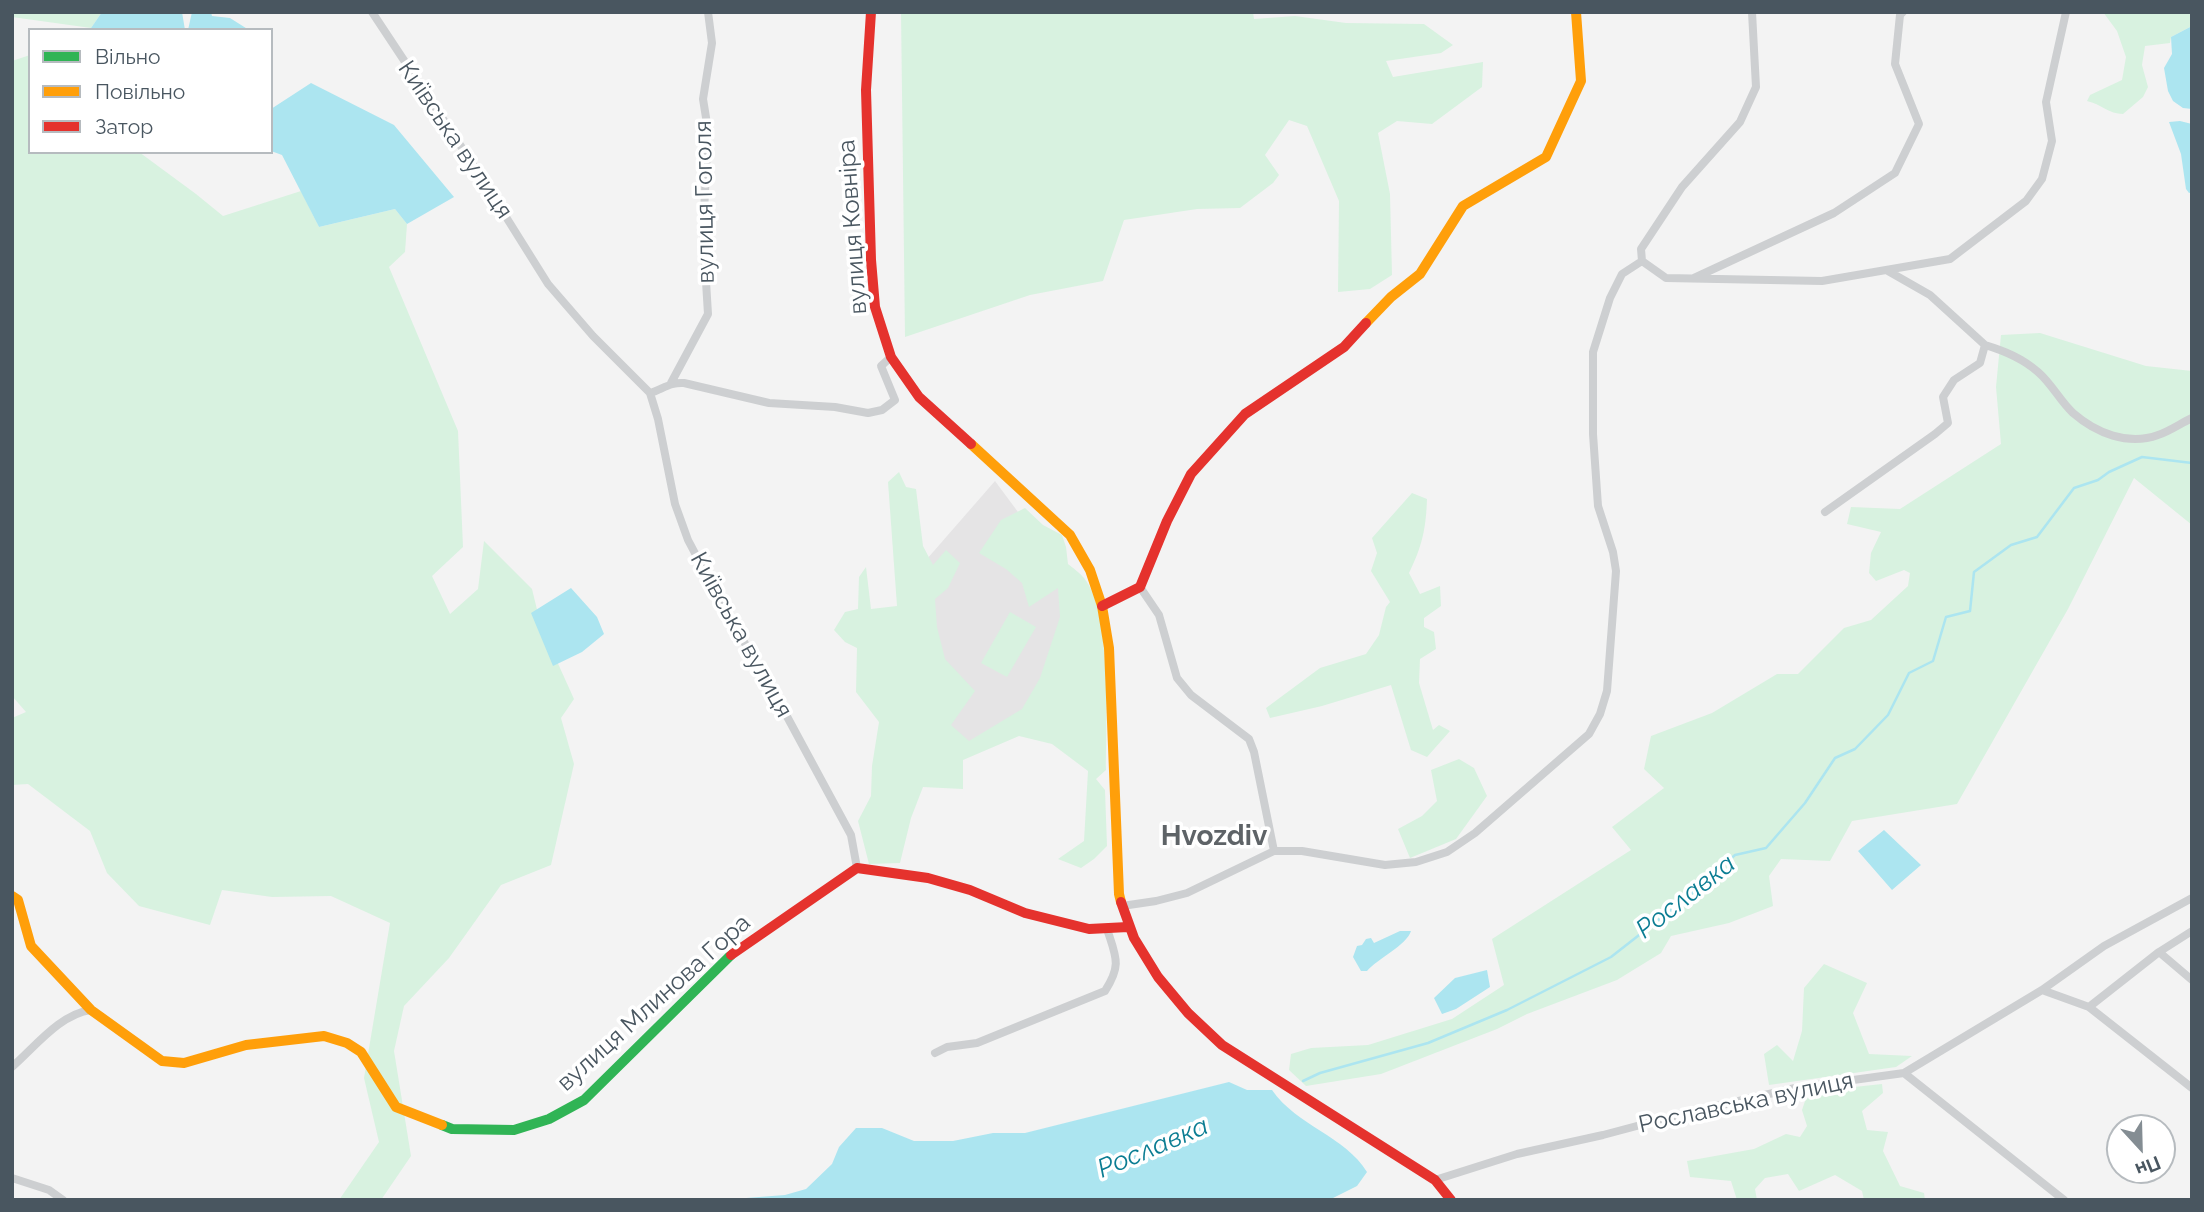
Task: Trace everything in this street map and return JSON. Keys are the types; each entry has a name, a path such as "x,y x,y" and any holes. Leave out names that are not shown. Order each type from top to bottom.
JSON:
{"street":[{"name":"Київська вулиця","path":"372,12 394,50 476,170 548,284 593,336 650,393 675,504 688,540 850,835 857,868"},
{"name":"вулиця Гоголя","path":"671,383 708,314 703,233 708,130 703,99 712,43 708,12"},
{"name":"вулиця Ковніра","path":"871,12 866,90 871,260 876,307 891,357 919,397 1070,535 1090,570 1102,606 1109,648 1119,894 1128,927 1139,950 1154,973 1222,1045 1435,1180 1451,1200"},
{"path":"1102,606 1140,587 1167,521 1191,474 1245,414 1344,347 1391,297 1420,274 1463,206 1546,157 1581,81 1576,12"},
{"path":"1752,12 1756,88 1740,122 1682,187 1641,249 1642,261 1666,278 1822,281 1950,260 2026,201 2042,178 2052,141 2046,102 2066,12"},
{"path":"1693,279 1834,213 1895,173 1919,124 1895,64 1900,15 1903,12"},
{"path":"1122,906 1156,901 1186,892 1274,851 1302,851 1385,865 1416,862 1447,852 1475,833 1590,734 1601,714 1607,691 1616,571 1613,552 1598,506 1592,434 1593,352 1609,298 1622,274 1642,261"},
{"path":"1888,271 1930,295 1986,345 2012,354 2038,371 2072,412 2099,432 2131,440 2158,435 2192,418"},
{"path":"1825,512 1935,435 1948,423 1943,397 1954,380 1980,363 1986,345"},
{"path":"650,393 671,383 714,389 769,403 835,407 868,414 882,410 895,400 881,366 891,357"},
{"path":"1140,587 1159,615 1177,678 1191,695 1249,739 1274,851"},
{"path":"857,868 928,878 970,890 1025,913 1089,929 1128,927"},
{"name":"вулиця Млинова Гора","path":"12,896 18,900 31,946 91,1010 162,1061 184,1063 246,1045 324,1036 347,1043 361,1052 396,1107 452,1129 514,1130 549,1119 584,1100 734,952 857,868"},
{"name":"Рославська вулиця","path":"1435,1180 1517,1154 1795,1088 1904,1073 2042,990 2104,946 2192,898"},
{"path":"935,1053 947,1047 977,1043 1105,991 1116,974 1115,955 1107,929"},
{"path":"2089,1007 2159,952 2192,932"},
{"path":"2159,952 2192,979"},
{"path":"2042,990 2089,1007 2192,1088"},
{"path":"12,1067 65,1020 77,1012 91,1010"},
{"path":"1904,1073 2064,1200"},
{"path":"12,1178 49,1190 63,1200"}],"shaded area":[{"path":"995,481 1087,605 1016,731 936,765 913,575"}],"green space":[{"path":"12,12 102,12 91,28 12,17"},
{"path":"901,12 1253,12 1254,19 1295,16 1346,23 1424,24 1453,45 1441,53 1386,61 1393,77 1483,62 1482,87 1432,124 1397,121 1378,133 1390,194 1392,275 1370,289 1338,292 1339,201 1307,126 1289,120 1265,155 1279,175 1273,183 1240,208 1197,209 1124,220 1103,281 1030,295 905,337"},
{"path":"2103,12 2192,12 2192,26 2171,37 2170,43 2145,46 2142,65 2148,87 2143,97 2123,114 2087,101 2090,95 2122,80 2126,57 2117,31"},
{"path":"28,56 28,154 142,154 223,216 301,191 319,227 395,209 407,224 405,252 389,267 458,431 463,547 432,576 450,614 478,589 484,541 532,589 541,626 574,699 561,718 574,764 551,865 501,885 449,958 404,1006 394,1051 411,1156 381,1200 339,1200 379,1142 364,1078 390,923 331,896 272,897 222,890 210,925 139,906 107,873 90,831 28,784 12,785 12,718 26,712 12,696 12,61"},
{"path":"2040,333 2146,366 2192,371 2192,525 2134,478 2068,609 1957,804 1852,821 1830,861 1781,859 1769,876 1773,906 1729,923 1671,936 1661,953 1617,980 1527,1014 1497,1029 1381,1074 1306,1086 1289,1070 1291,1054 1311,1048 1368,1045 1452,1019 1504,985 1492,939 1631,850 1612,827 1664,788 1644,769 1651,736 1712,713 1777,674 1798,674 1844,628 1871,620 1908,586 1910,573 1904,570 1876,581 1869,573 1871,553 1881,532 1847,524 1851,507 1900,509 2001,444 1996,387 2001,335"},
{"path":"899,472 906,487 916,489 923,546 933,565 946,550 960,563 948,588 935,599 937,627 945,659 975,691 951,725 969,741 1022,709 1040,678 1060,617 1058,588 1029,607 1022,583 1006,569 979,553 1001,520 1025,508 1043,525 1062,535 1068,564 1084,578 1093,594 1099,616 1106,670 1106,770 1096,779 1105,790 1107,846 1081,868 1058,859 1084,841 1088,771 1052,744 1019,736 963,760 963,789 923,787 911,818 900,863 869,864 858,821 871,796 872,766 879,722 856,692 857,648 845,642 834,630 845,612 858,609 859,577 866,567 871,609 897,606 888,482"},
{"path":"1412,493 1427,499 1422,538 1409,573 1420,594 1440,586 1441,606 1424,618 1424,627 1434,632 1436,649 1420,659 1419,683 1433,730 1439,725 1450,731 1427,757 1411,750 1391,685 1322,706 1270,718 1266,708 1320,668 1366,654 1379,635 1386,607 1390,602 1371,571 1377,553 1372,538"},
{"path":"1010,612 1036,627 1007,677 981,663"},
{"path":"1459,759 1474,768 1487,796 1456,839 1410,858 1398,829 1422,816 1437,801 1431,770"},
{"path":"1824,964 1867,983 1853,1013 1869,1054 1912,1056 1896,1067 1769,1085 1764,1054 1777,1045 1793,1061 1802,1031 1804,988"},
{"path":"1882,1084 1883,1093 1862,1111 1867,1130 1888,1132 1883,1151 1900,1186 1924,1193 1925,1200 1864,1200 1862,1191 1835,1175 1799,1191 1788,1174 1765,1178 1755,1189 1757,1200 1737,1200 1731,1181 1690,1177 1687,1161 1754,1149 1786,1134 1800,1137 1807,1126 1802,1110 1808,1092"}],"water":[{"path":"102,12 182,12 185,28 91,28"},
{"path":"192,12 211,12 212,16 230,18 246,28 188,28"},
{"path":"2192,26 2192,109 2183,108 2173,101 2168,91 2164,68 2172,54 2171,37"},
{"path":"311,83 394,125 454,197 407,224 395,209 319,227 282,155 273,152 273,108"},
{"path":"2169,122 2192,124 2192,192 2189,193 2186,189 2181,154"},
{"path":"571,588 597,617 604,634 582,652 553,666 531,613"},
{"path":"1884,830 1921,865 1892,890 1858,851"},
{"path":"1400,931 1411,931 1398,947 1367,971 1361,971 1353,957 1357,946 1362,945 1366,939 1371,938 1374,943"},
{"path":"1487,970 1490,987 1456,1009 1442,1014 1434,998 1455,978"},
{"path":"1229,1082 1247,1090 1272,1090 1294,1113 1346,1149 1367,1172 1357,1186 1329,1200 720,1200 785,1195 806,1189 832,1164 839,1147 856,1128 882,1128 914,1141 953,1141 993,1133 1025,1133"}],"waterway":[{"name":"Рославка","path":"1303,1081 1320,1073 1428,1043 1507,1010 1611,957 1689,896 1735,855 1766,848 1805,803 1835,758 1855,749 1888,715 1909,673 1933,661 1946,617 1970,611 1974,572 2011,545 2037,537 2074,488 2098,480 2142,457 2192,463"}],"traffic: fast":[{"path":"442,1125 452,1129 514,1130 549,1119 584,1100 731,955"}],"traffic: slow":[{"path":"1366,323 1391,297 1420,274 1463,206 1546,157 1581,81 1576,12"},
{"path":"971,444 1070,535 1090,570 1102,606 1109,648 1121,902"},
{"path":"12,896 18,900 31,946 91,1010 162,1061 184,1063 246,1045 324,1036 347,1043 361,1052 396,1107 442,1125"}],"traffic: jam":[{"path":"871,12 866,90 875,307 891,357 919,397 971,444"},
{"path":"1102,606 1140,587 1167,521 1191,474 1245,414 1344,347 1366,323"},
{"path":"731,955 857,868 928,878 970,890 1025,913 1089,929 1128,927"},
{"path":"1121,902 1134,938 1158,977 1188,1013 1222,1045 1435,1180 1451,1200"}],"district":[{"name":"Hvozdiv","path":"1214,837"}]}
